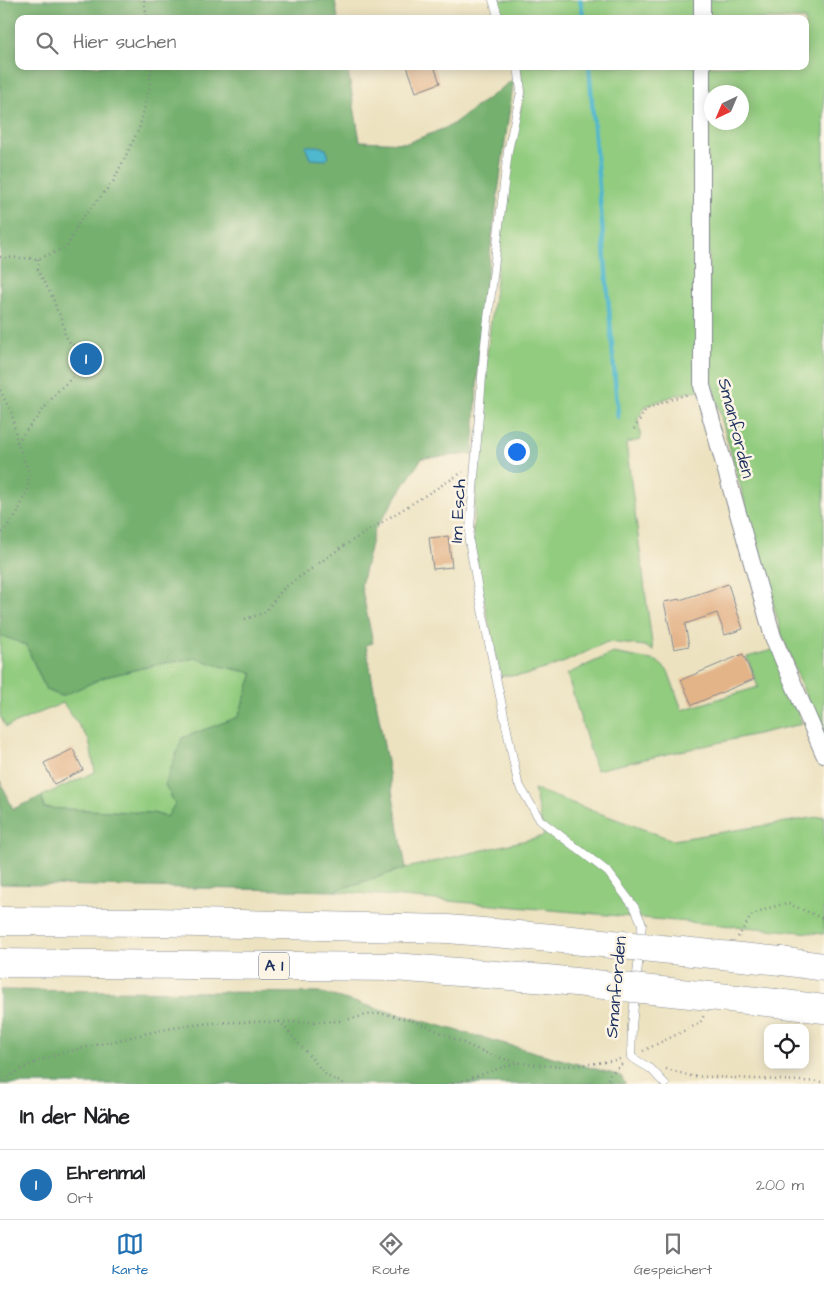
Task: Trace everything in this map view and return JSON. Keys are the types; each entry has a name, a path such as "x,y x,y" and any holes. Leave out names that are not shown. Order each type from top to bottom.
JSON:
{"highway":[{"path":"0,921 155,922 448,929 781,961 824,967"},
{"name":"A 1","path":"0,963 394,968 547,979 824,1009"}],"street":[{"path":"702,0 702,15"},
{"name":"Smanforden","path":"702,70 703,391 774,637 824,754"}],"lane":[{"path":"492,0 498,15"},
{"name":"Im Esch","path":"518,70 521,92 508,151 484,352 469,541 478,595 518,783 540,820 608,872 635,908"},
{"name":"Smanforden","path":"635,908 642,924 632,1026 631,1057 651,1069 665,1084"}],"path":[{"path":"144,0 146,15"},
{"path":"0,257 38,259 67,246 79,222 112,182 139,129 150,90 151,70"},
{"path":"17,442 58,391 74,376 75,368 92,373 98,365 98,348 86,345 75,346 71,344 65,335 62,319 38,271 38,259"},
{"path":"0,390 12,414 17,442 29,472 28,489 17,514 0,535"},
{"path":"634,429 646,409 675,398 703,391"},
{"path":"245,619 264,613 284,588 342,547 475,465"},
{"path":"0,1084 12,1074 33,1063 83,1048 193,1025 238,1022 340,1021 381,1014 424,1024 490,1054 519,1062 550,1066 592,1065 631,1057"},
{"path":"279,1022 327,1076 344,1084"},
{"path":"607,1084 609,1075 631,1057"},
{"path":"454,1084 519,1062"},
{"path":"665,1068 691,1076 824,1082"}],"green space":[{"path":"0,0 335,0 337,15 15,15 15,70 348,70 360,141 407,143 450,126 514,79 481,321 473,454 422,458 374,531 361,585 373,643 366,645 406,868 334,891 0,884 0,781 13,809 42,796 44,808 153,813 167,817 175,804 165,785 182,738 238,717 253,673 220,666 196,658 159,664 105,677 62,696 46,690 26,645 0,636"},
{"path":"496,0 698,0 698,15 501,15"},
{"path":"706,0 824,0 824,743 781,632 710,377 708,130 749,130 749,85 707,85 707,70 809,70 809,15 706,15"},
{"path":"520,70 698,70 699,390 676,395 646,406 638,418 641,440 626,443 653,651 645,646 607,642 565,662 526,675 500,676 472,542 487,355 511,154 524,93"},
{"path":"2,635 26,645 46,690 61,696 105,677 159,664 196,658 220,666 253,673 238,718 182,738 175,804 167,817 153,813 44,808 42,796 95,772 89,740 63,703 6,727 0,716 0,636"},
{"path":"776,649 802,724 596,770 567,674 613,653 657,661 668,671 682,710 758,687 747,657"},
{"path":"534,789 673,840 824,816 824,934 334,891 406,868 544,836"},
{"path":"0,990 322,993 621,1076 625,1084 0,1084"}],"water":[{"path":"305,146 318,146 326,149 329,157 326,160 310,159"}],"building":[{"path":"408,70 435,70 440,83 416,92"},
{"path":"448,536 452,567 433,569 429,538"},
{"path":"728,584 743,629 725,635 717,613 685,624 689,646 674,649 664,602 680,600"},
{"path":"743,654 754,679 692,705 681,680"},
{"path":"73,749 83,770 54,784 44,763"}],"waterway":[{"path":"580,0 583,15"},
{"path":"589,70 618,417"}],"place":[{"name":"Ehrenmal","path":"86,359"}]}
